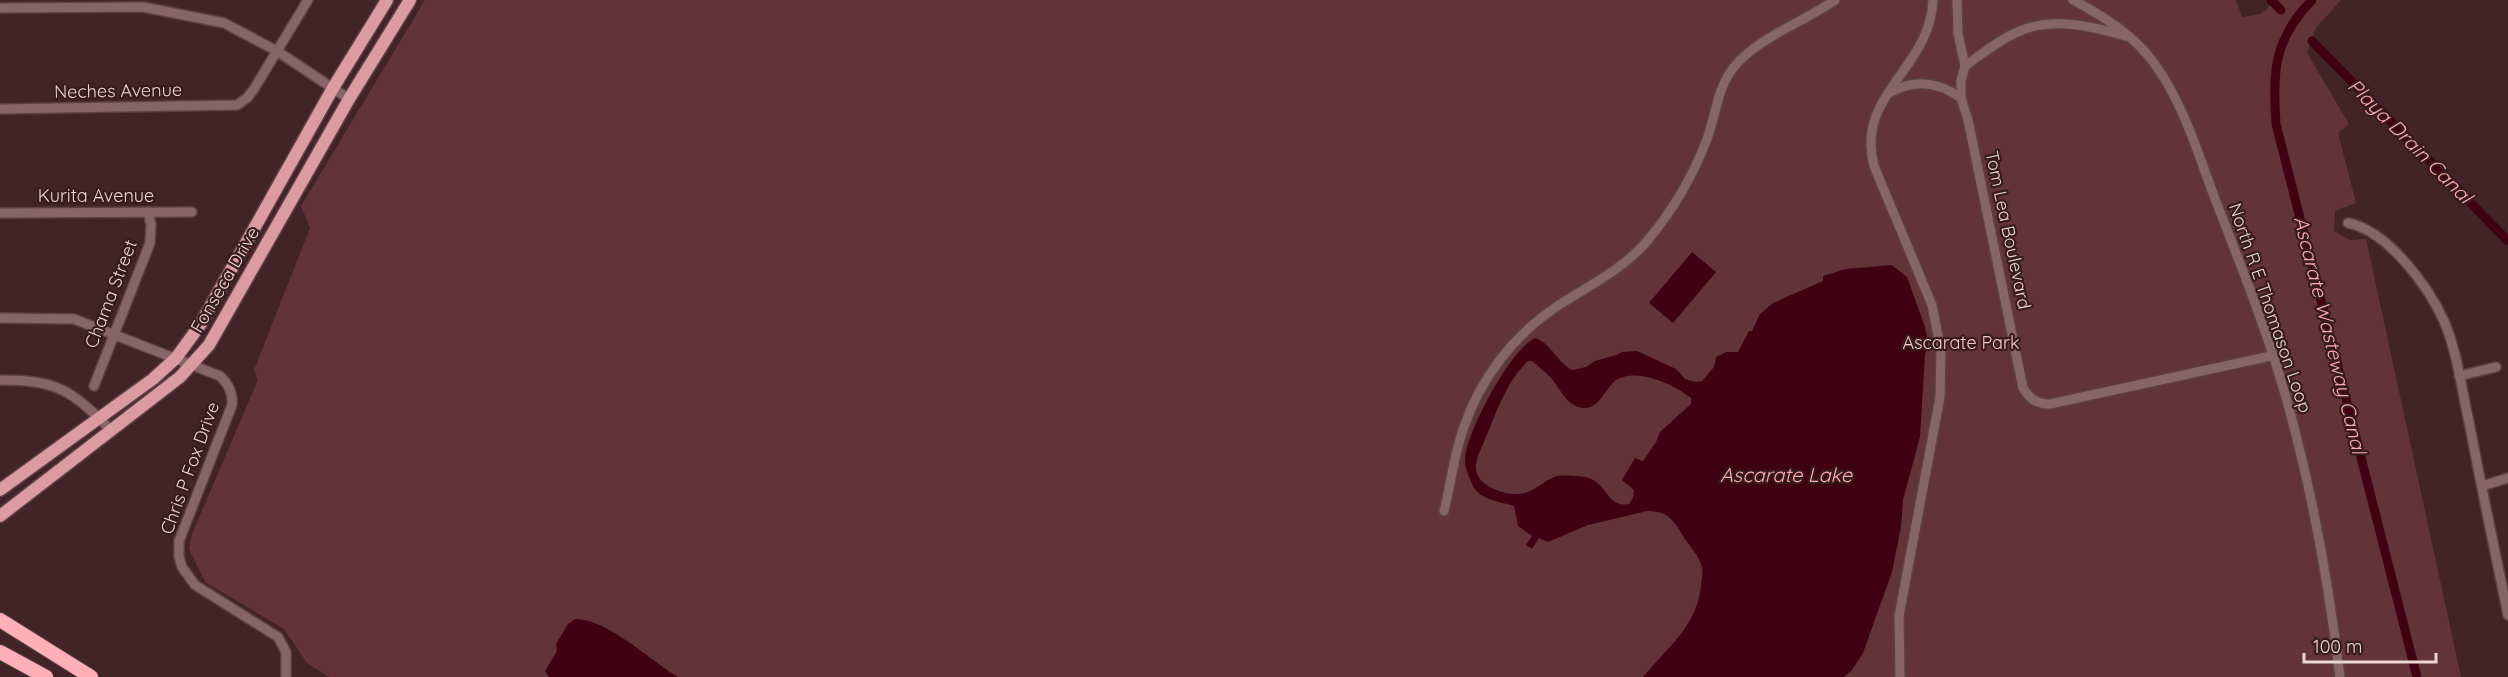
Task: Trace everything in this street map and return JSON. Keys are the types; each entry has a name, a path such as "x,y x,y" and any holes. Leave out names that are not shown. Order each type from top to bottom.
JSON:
{"highway":[{"path":"0,620 91,677"},
{"path":"0,652 46,677"}],"main road":[{"name":"Fonseca Drive","path":"0,490 100,419 153,379 176,358 200,325 333,88 387,0"},
{"name":"Fonseca Drive","path":"0,516 180,377 209,345 349,99 410,0"}],"street":[{"path":"277,51 308,0"},
{"path":"1444,511 1464,427 1495,365 1534,324 1556,307 1614,271 1646,243 1684,189 1707,138 1726,79 1739,62 1754,49 1835,0"},
{"path":"1900,677 1899,616 1936,419 1941,369 1939,334 1932,305 1874,166 1870,151 1872,123 1925,35 1931,19 1933,0"},
{"name":"Tom Lea Boulevard","path":"1957,0 1958,34 1965,66 1960,81 1961,98 1974,146 2023,388 2029,397 2042,404 2050,404 2271,356"},
{"name":"North R E Thomason Loop","path":"2073,0 2106,18 2144,50 2156,65 2175,98 2234,249 2295,429 2327,583 2340,677"},
{"path":"0,8 143,7 224,23 277,51 349,99"},
{"path":"1965,66 2005,38 2034,26 2079,25 2130,38"},
{"name":"Neches Avenue","path":"0,109 237,105 247,98 277,51"},
{"path":"1888,93 1900,87 1926,84 1950,90 1961,98"},
{"name":"Chama Street","path":"94,386 150,243 151,224 148,212"},
{"name":"Kurita Avenue","path":"0,213 192,212"},
{"path":"2348,223 2363,227 2375,235 2422,283 2444,322 2459,376 2508,615"},
{"name":"Chris P Fox Drive","path":"0,318 68,318 114,333 220,376 231,390 232,405 181,533 179,557 187,576 195,585 278,637 286,652 286,677"},
{"path":"2459,376 2496,367"},
{"path":"0,380 45,383 59,387 77,398 112,431"},
{"path":"2482,486 2508,478"}],"green space":[{"name":"Ascarate Park","path":"425,0 2236,0 2242,17 2261,14 2276,0 2341,0 2315,29 2307,53 2349,124 2338,133 2356,203 2335,211 2334,231 2350,240 2366,239 2461,677 329,677 307,663 284,629 205,582 189,549 192,534 258,380 254,370 310,228 301,206"}],"water":[{"path":"1692,252 1716,272 1673,323 1649,303"},
{"name":"Ascarate Lake","path":"1892,265 1907,277 1925,327 1928,344 1925,355 1920,437 1903,500 1901,527 1892,572 1863,653 1852,670 1844,677 1643,677 1680,635 1694,612 1699,599 1702,574 1697,556 1670,518 1654,511 1588,525 1548,542 1539,538 1532,549 1526,545 1532,536 1518,526 1514,506 1491,500 1476,491 1468,475 1465,461 1467,448 1481,413 1514,358 1535,338 1541,340 1572,370 1586,367 1595,361 1622,352 1637,351 1676,369 1685,379 1702,381 1714,367 1716,357 1726,352 1738,352 1760,314 1773,303 1823,281 1823,276 1846,269","holes":["1528,361 1532,361 1550,377 1570,402 1582,408 1595,404 1613,383 1627,376 1656,379 1691,398 1691,404 1660,432 1643,461 1635,458 1622,480 1634,490 1629,504 1615,502 1599,484 1585,477 1557,476 1520,494 1506,493 1490,487 1479,478 1476,471 1477,458 1502,399 1520,369"]},
{"path":"575,619 600,625 678,677 549,677 545,671 557,651 556,644 568,624"}],"waterway":[{"name":"Playa Drain Canal","path":"2271,0 2281,10"},
{"name":"Ascarate Wasteway Canal","path":"2312,0 2290,29 2278,57 2275,88 2276,124 2417,677"},
{"name":"Playa Drain Canal","path":"2312,41 2508,241"}]}
